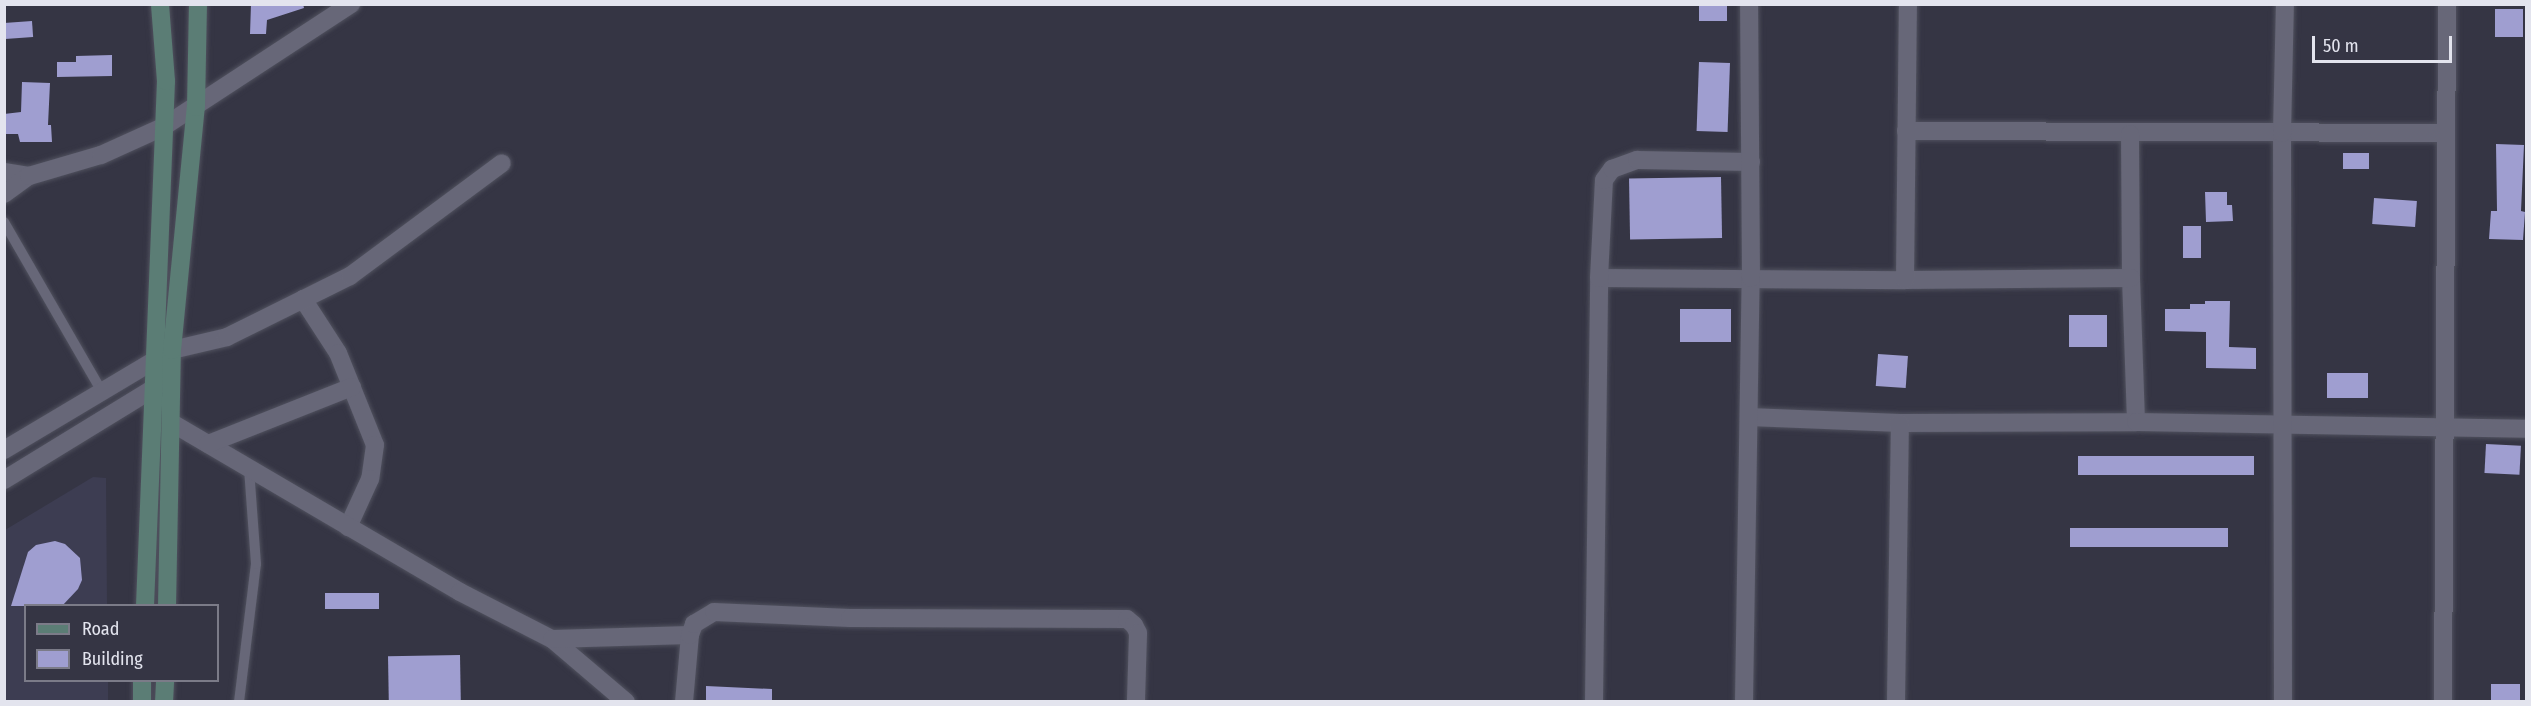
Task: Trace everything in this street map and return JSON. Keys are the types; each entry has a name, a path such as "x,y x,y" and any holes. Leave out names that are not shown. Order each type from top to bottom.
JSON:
{"main road":[{"path":"145,604 153,360 166,81 160,4"},
{"path":"167,604 172,350 196,107 198,4"},
{"path":"142,682 142,702"},
{"path":"164,702 165,682"}],"street":[{"path":"4,194 28,176 100,155 163,127 351,4"},
{"path":"1744,702 1751,278 1749,4"},
{"path":"1905,280 1908,4"},
{"path":"2283,702 2282,133 2284,4"},
{"path":"2443,702 2446,427 2444,133 2447,4"},
{"path":"1906,131 2130,134 2444,133"},
{"path":"2130,134 2131,278 2136,422"},
{"path":"1594,702 1599,278 1601,194 1604,180 1612,169 1637,160 1751,162"},
{"path":"4,450 101,390 172,350 227,337 350,276 502,163"},
{"path":"4,172 28,176"},
{"path":"1599,278 1905,280 2131,278"},
{"path":"303,299 338,353 375,445 370,479 348,527"},
{"path":"4,480 172,377"},
{"path":"208,444 352,387"},
{"path":"1749,417 1900,423 2136,422 2526,429"},
{"path":"172,423 459,592 552,639 626,702"},
{"path":"1896,702 1900,423"},
{"path":"684,702 690,634 694,624 714,612 850,618 1127,619 1138,633 1136,702"},
{"path":"552,639 690,634"}],"lane":[{"path":"4,222 101,390"},
{"path":"239,702 256,564 249,468"}],"shaded area":[{"path":"93,477 106,478 107,604 24,604 24,682 108,682 108,701 5,702 5,530"}],"building":[{"path":"251,4 303,4 304,8 267,20 266,34 250,34"},
{"path":"1699,4 1727,4 1727,21 1699,21"},
{"path":"2495,9 2523,9 2523,37 2495,37"},
{"path":"32,21 33,37 5,39 4,23"},
{"path":"112,55 112,76 57,77 57,62 76,62 76,56"},
{"path":"1699,62 1730,63 1728,132 1697,131"},
{"path":"22,82 50,83 48,125 51,125 52,142 20,142 18,134 4,134 4,114 21,112"},
{"path":"2496,144 2524,145 2521,211 2525,212 2523,240 2489,239 2491,211 2497,211"},
{"path":"2343,153 2369,153 2369,169 2343,169"},
{"path":"1721,177 1722,238 1630,240 1629,179"},
{"path":"2205,192 2227,192 2227,205 2232,205 2233,221 2206,222"},
{"path":"2374,198 2417,201 2415,227 2372,224"},
{"path":"2183,226 2201,226 2201,258 2183,258"},
{"path":"2205,301 2230,301 2229,347 2256,348 2256,369 2206,368 2206,332 2165,331 2165,309 2190,309 2190,304 2205,304"},
{"path":"1680,309 1731,309 1731,342 1680,342"},
{"path":"2069,315 2107,315 2107,347 2069,347"},
{"path":"1878,354 1908,356 1906,388 1876,386"},
{"path":"2327,373 2368,373 2368,398 2327,398"},
{"path":"2486,444 2521,446 2519,475 2484,473"},
{"path":"2078,456 2254,456 2254,475 2078,475"},
{"path":"2070,528 2228,528 2228,547 2070,547"},
{"path":"55,541 65,544 80,558 82,580 78,589 64,604 11,606 28,552 36,545"},
{"path":"325,593 379,593 379,609 325,609"},
{"path":"460,655 461,702 389,702 388,656"},
{"path":"2491,684 2520,684 2520,702 2491,702"},
{"path":"706,686 772,689 772,702 706,702"}]}
